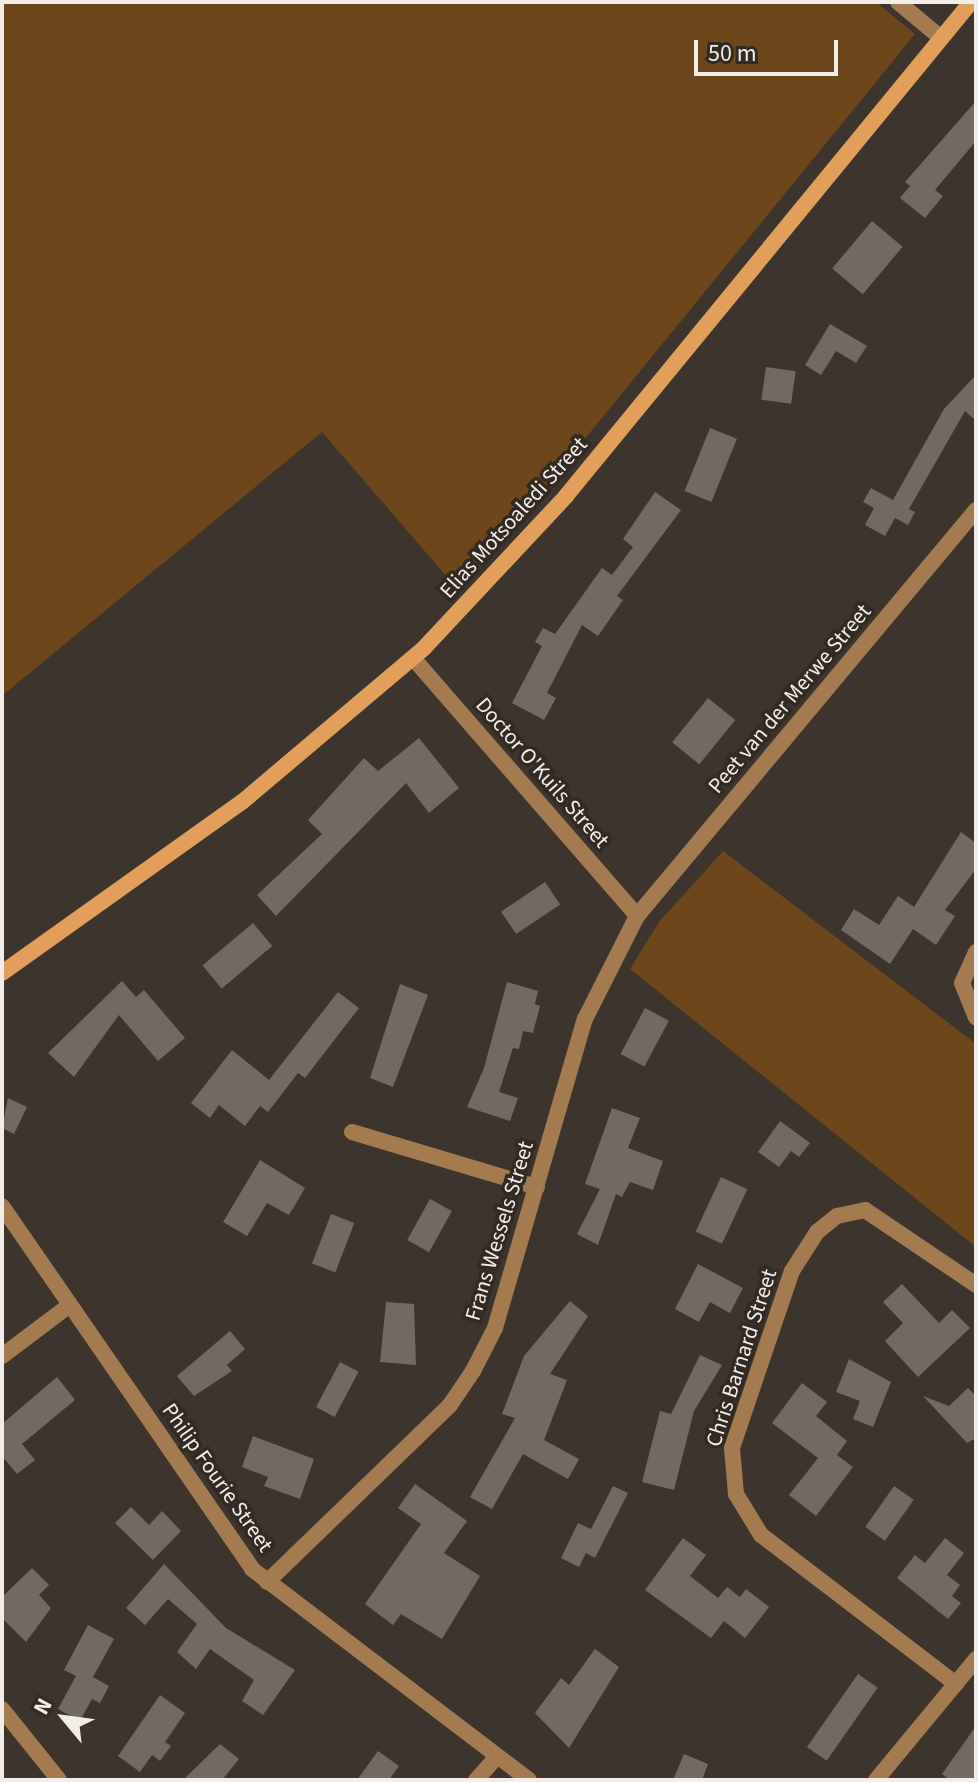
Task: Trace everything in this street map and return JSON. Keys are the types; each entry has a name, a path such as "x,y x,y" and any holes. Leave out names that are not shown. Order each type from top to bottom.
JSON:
{"street":[{"path":"898,2 941,38"},
{"name":"Elias Motsoaledi Street","path":"2,973 191,842 413,658 566,496 971,2"},
{"name":"Peet van der Merwe Street","path":"637,916 976,510"},
{"name":"Doctor O'Kuils Street","path":"413,658 637,916"},
{"name":"Frans Wessels Street","path":"267,1582 463,1387 495,1328 585,1019 637,916"},
{"path":"976,952 962,983 976,1017"},
{"path":"352,1132 537,1187"},
{"name":"Philip Fourie Street","path":"2,1206 242,1556 267,1582 529,1780"},
{"name":"Chris Barnard Street","path":"956,1684 761,1535 736,1494 732,1448 792,1271 817,1232 837,1216 865,1210 976,1285"},
{"path":"2,1356 70,1305"},
{"path":"876,1780 976,1659"},
{"path":"2,1709 59,1780"},
{"path":"476,1780 497,1757"}],"shaded area":[{"path":"2,2 876,2 915,34 460,592 322,432 3,695"},
{"path":"723,851 976,1044 976,1247 630,969 659,922"}],"building":[{"path":"976,101 976,141 935,190 943,196 925,218 900,198 910,186 905,182"},
{"path":"872,221 903,247 863,294 832,268"},
{"path":"830,324 867,346 856,363 836,351 821,375 805,365"},
{"path":"766,367 796,371 791,404 761,400"},
{"path":"976,375 976,421 965,411 909,509 915,512 908,525 895,518 885,536 865,525 874,508 863,502 871,488 893,500 944,409"},
{"path":"710,428 737,439 711,502 685,491"},
{"path":"655,492 681,510 617,596 623,600 598,636 582,625 547,693 556,698 544,720 512,703 542,646 535,642 543,628 555,634 602,568 612,575 633,547 623,539"},
{"path":"708,698 735,720 699,764 672,742"},
{"path":"419,738 459,788 429,813 406,783 276,916 257,895 322,834 308,820 364,758 378,771"},
{"path":"961,832 976,843 976,869 945,910 955,916 936,945 913,929 890,964 841,930 854,909 879,925 898,896 914,907"},
{"path":"545,882 560,904 516,934 501,912"},
{"path":"253,923 272,946 222,988 202,965"},
{"path":"122,981 136,997 144,990 185,1038 158,1061 119,1015 74,1077 48,1053"},
{"path":"507,982 538,991 535,1004 540,1006 533,1033 523,1031 519,1049 513,1048 499,1092 518,1098 510,1121 467,1107 484,1068"},
{"path":"400,984 428,995 393,1087 370,1078"},
{"path":"338,992 359,1008 305,1078 298,1073 268,1112 260,1106 245,1126 219,1105 210,1118 191,1103 232,1050 269,1080"},
{"path":"645,1008 669,1021 644,1067 621,1054"},
{"path":"8,1098 27,1107 14,1134 2,1128"},
{"path":"612,1108 640,1118 628,1148 663,1161 653,1190 630,1182 622,1197 616,1194 598,1245 577,1234 600,1189 585,1184"},
{"path":"780,1121 810,1143 799,1157 791,1151 779,1167 758,1152"},
{"path":"260,1160 305,1188 289,1215 267,1203 247,1236 223,1222"},
{"path":"721,1177 747,1189 722,1244 696,1231"},
{"path":"430,1199 452,1211 429,1252 407,1240"},
{"path":"331,1214 354,1223 335,1272 312,1263"},
{"path":"698,1264 743,1288 730,1313 710,1302 699,1322 675,1309"},
{"path":"902,1284 939,1323 952,1310 970,1328 918,1377 885,1341 903,1323 883,1302"},
{"path":"570,1301 588,1316 550,1374 567,1380 544,1440 579,1459 568,1479 523,1454 492,1509 470,1497 515,1418 502,1414 524,1356"},
{"path":"386,1302 414,1304 416,1365 380,1362"},
{"path":"230,1331 245,1349 227,1365 232,1371 194,1396 177,1376"},
{"path":"700,1355 722,1365 694,1411 674,1490 642,1482 660,1411 671,1414"},
{"path":"849,1359 891,1382 873,1427 853,1419 860,1401 836,1392"},
{"path":"340,1362 359,1372 335,1417 316,1407"},
{"path":"57,1377 75,1400 22,1444 35,1460 17,1474 2,1456 2,1424"},
{"path":"802,1383 827,1402 816,1416 847,1441 837,1455 853,1467 816,1516 789,1495 818,1458 772,1423"},
{"path":"968,1388 976,1396 976,1438 967,1443 923,1396 949,1406"},
{"path":"253,1436 314,1459 300,1499 264,1486 268,1477 242,1467"},
{"path":"415,1484 467,1521 444,1553 480,1576 442,1639 401,1614 393,1625 365,1604 421,1524 398,1508"},
{"path":"613,1486 628,1493 595,1558 586,1553 579,1567 561,1558 578,1523 591,1529"},
{"path":"894,1486 914,1500 885,1541 865,1527"},
{"path":"131,1507 149,1525 162,1511 181,1531 153,1560 115,1523"},
{"path":"683,1538 706,1555 690,1576 718,1598 727,1587 740,1597 746,1589 769,1607 745,1638 724,1621 711,1638 645,1590"},
{"path":"945,1538 964,1553 947,1575 960,1585 952,1596 961,1603 948,1619 897,1578 915,1555 925,1563"},
{"path":"164,1564 226,1628 295,1670 263,1715 242,1701 254,1680 210,1649 196,1669 177,1652 197,1624 168,1599 145,1625 126,1608"},
{"path":"32,1568 49,1585 39,1595 51,1608 26,1642 2,1618 2,1597"},
{"path":"88,1625 114,1639 93,1677 109,1686 100,1703 92,1699 80,1721 58,1709 76,1676 64,1670"},
{"path":"595,1649 619,1667 569,1748 535,1713 561,1678 569,1685"},
{"path":"858,1674 878,1688 827,1761 807,1747"},
{"path":"160,1695 185,1713 165,1742 171,1746 160,1761 152,1755 140,1772 118,1756"},
{"path":"976,1726 976,1774 972,1780 950,1780 942,1774"},
{"path":"220,1744 239,1759 222,1780 183,1780"},
{"path":"378,1751 399,1766 389,1780 357,1780"},
{"path":"684,1754 708,1764 702,1780 673,1780"}]}
